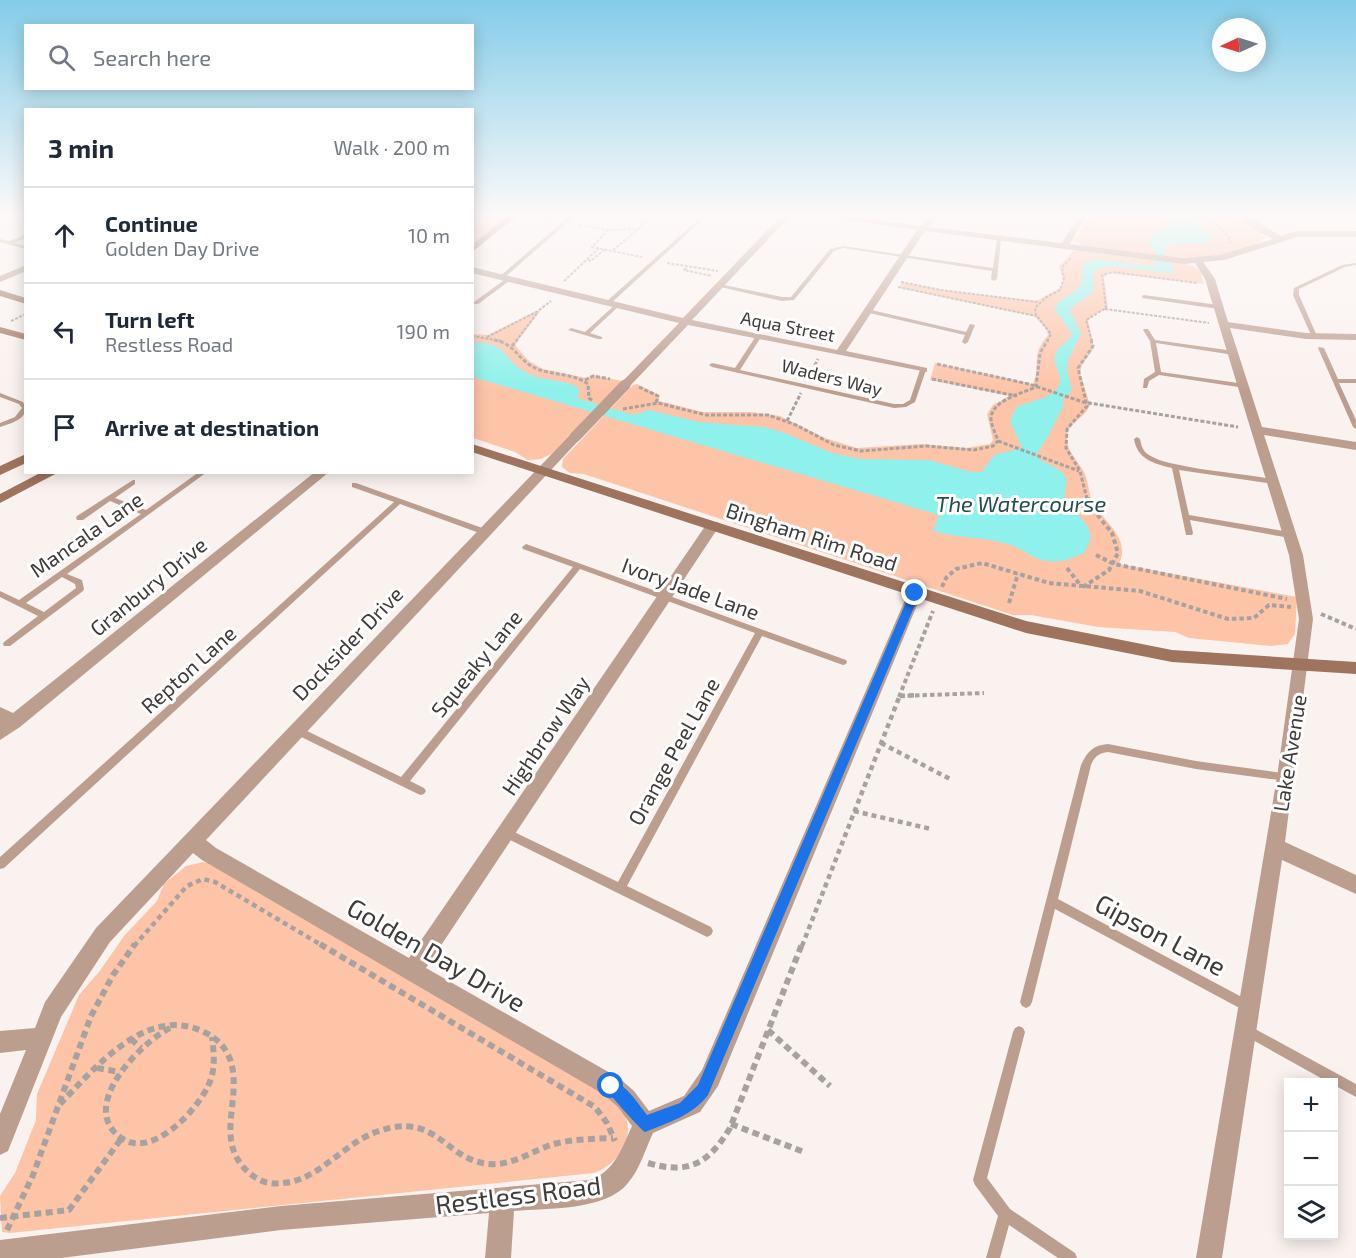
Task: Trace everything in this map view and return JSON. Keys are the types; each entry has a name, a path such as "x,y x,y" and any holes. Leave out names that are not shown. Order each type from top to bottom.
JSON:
{"street":[{"name":"Aqua Street","path":"487,274 685,322 923,370"},
{"name":"Docksider Drive","path":"0,1143 41,1038 68,986 103,935 731,274"},
{"path":"840,353 892,274"},
{"name":"Lake Avenue","path":"1208,274 1245,386 1290,535 1301,578 1305,610 1302,665 1286,777 1209,1258"},
{"path":"0,293 24,301"},
{"path":"1224,324 1314,336 1356,337"},
{"path":"0,330 24,336"},
{"path":"1258,430 1356,446"},
{"name":"Bingham Rim Road","path":"474,449 1026,627 1172,656 1356,668"},
{"path":"0,471 24,459"},
{"path":"0,499 49,474"},
{"name":"Granbury Drive","path":"0,733 7,718 319,474"},
{"name":"Highbrow Way","path":"413,970 713,525"},
{"path":"645,1125 692,1104 710,1078 915,593"},
{"name":"Golden Day Drive","path":"192,840 209,854 611,1086 626,1099 645,1125"},
{"path":"1275,847 1356,885"},
{"path":"0,1042 41,1038"},
{"name":"Restless Road","path":"0,1253 281,1218 605,1188 620,1177 645,1125"},
{"path":"498,1258 502,1199"}],"lane":[{"path":"474,303 510,274"},
{"path":"586,334 643,274"},
{"path":"719,286 789,299 794,297 813,274"},
{"path":"994,279 995,274"},
{"path":"1314,336 1296,295 1297,288 1328,274"},
{"path":"1144,297 1219,307"},
{"path":"474,303 488,306"},
{"path":"867,311 968,334"},
{"path":"965,342 972,325"},
{"path":"571,330 600,338"},
{"path":"1146,330 1152,341 1158,373"},
{"path":"736,370 758,337"},
{"path":"1152,341 1234,353"},
{"path":"1321,348 1356,427"},
{"name":"Waders Way","path":"712,365 788,380 830,393 899,406 913,401 923,370"},
{"path":"1145,387 1146,380 1158,373 1245,386"},
{"path":"1335,381 1356,381"},
{"path":"0,395 24,407"},
{"path":"0,425 17,418 24,409"},
{"path":"1137,439 1138,447 1145,455 1174,466 1274,482"},
{"path":"1174,466 1189,533"},
{"name":"Mancala Lane","path":"19,604 201,474"},
{"path":"80,518 133,482"},
{"path":"354,485 484,532"},
{"path":"109,498 146,513"},
{"name":"Repton Lane","path":"0,864 399,501"},
{"path":"1186,517 1290,535"},
{"name":"Ivory Jade Lane","path":"526,547 843,662"},
{"name":"Squeaky Lane","path":"403,782 578,566"},
{"path":"7,644 81,586 80,582 61,574"},
{"path":"0,594 44,616"},
{"name":"Orange Peel Lane","path":"620,888 760,632"},
{"path":"296,730 421,791"},
{"path":"1026,1002 1086,765 1096,751 1101,748 1116,749 1196,765 1286,777"},
{"path":"506,833 707,931"},
{"name":"Gipson Lane","path":"1051,901 1249,1007"},
{"path":"1246,1030 1356,1091"},
{"path":"1019,1032 980,1180 1005,1214 1070,1258"},
{"path":"993,1258 1005,1214"}],"path":[{"path":"561,283 572,274"},
{"path":"702,274 713,276"},
{"path":"1104,274 1102,277 1105,309"},
{"path":"1112,274 1197,283"},
{"path":"901,282 941,290 1039,302"},
{"path":"898,287 1037,316"},
{"path":"487,337 538,311 556,297"},
{"path":"1082,587 1103,576 1114,564 1118,553 1116,540 1088,503 1080,471 1066,448 1065,437 1070,424 1086,409 1088,403 1078,368 1093,346 1086,320 1090,315 1105,309 1209,323"},
{"path":"512,346 538,311"},
{"path":"937,364 1051,391 1088,403 1238,427"},
{"path":"585,380 592,376 627,384 658,396 656,403"},
{"path":"932,379 1017,396"},
{"path":"998,441 1040,454 1080,471"},
{"path":"1096,555 1114,564 1294,600"},
{"path":"944,584 956,569 972,563 990,564 1049,583 1140,591 1203,613 1237,620 1254,618 1269,605 1325,614 1356,629"},
{"path":"1067,568 1082,587"},
{"path":"1009,603 1018,574"},
{"path":"9,1226 33,1175 91,1016 113,975 145,931 179,893 187,886 203,879 215,882 595,1107 608,1123 619,1147 660,1167 673,1169 689,1167 714,1151 731,1124 934,607"},
{"path":"900,696 984,693"},
{"path":"881,743 950,778"},
{"path":"854,811 931,829"},
{"path":"180,1026 168,1028 141,1048 120,1072 112,1087 107,1112 114,1132 121,1139 142,1141 154,1139 177,1127 197,1108 205,1096 214,1071 214,1044 207,1032"},
{"path":"59,1105 96,1068 131,1040 152,1030 180,1026 207,1032 224,1047 233,1067 229,1136 233,1152 241,1166 264,1182 291,1184 304,1180 321,1171 375,1131 405,1125 429,1129 470,1159 490,1164 507,1162 548,1146 585,1139 614,1138"},
{"path":"768,1029 830,1086"},
{"path":"131,1040 141,1048"},
{"path":"96,1068 120,1072"},
{"path":"731,1124 804,1152"},
{"path":"0,1218 69,1210 121,1139"}],"shaded area":[{"path":"1061,274 1107,274 1104,278 1108,307 1092,316 1088,321 1094,348 1082,365 1080,373 1090,405 1070,428 1067,443 1086,476 1093,503 1119,539 1122,555 1119,564 1297,597 1295,634 1288,644 1271,646 1189,638 1175,632 1098,627 1031,615 1013,615 584,474 570,473 562,467 563,459 633,385 637,384 659,395 659,401 703,412 751,412 780,416 825,438 857,448 923,444 966,448 990,444 993,440 987,414 993,405 1010,396 930,380 935,363 1033,384 1037,355 1048,335 1047,330 1034,316 899,288 902,282 942,290 1036,301 1060,288 1063,281"},
{"path":"1114,274 1202,274 1204,284"},
{"path":"540,311 515,345 529,361 543,369 586,378 593,375 622,381 553,453 541,459 528,460 515,452 474,438 474,334 488,335"},
{"path":"203,862 212,864 609,1095 621,1109 628,1127 621,1152 609,1164 594,1173 2,1232 0,1196 15,1173 36,1120 37,1094 79,995 99,972 124,936 157,901 164,884 186,866"}],"water":[{"name":"The Watercourse","path":"1093,274 1094,280 1089,295 1070,309 1081,334 1068,360 1067,371 1072,390 1063,399 1063,407 1036,455 1064,474 1065,498 1088,527 1091,538 1084,553 1066,560 1043,560 1001,542 933,531 939,515 474,377 474,342 485,343 500,349 513,363 527,373 576,386 580,392 577,398 633,415 649,410 699,422 763,427 782,432 832,453 859,459 929,460 971,472 982,472 994,455 1022,448 1010,421 1016,408 1050,395 1059,385 1060,378 1055,355 1072,333 1054,309 1059,302 1078,288 1082,275"}],"route":[{"path":"611,1086 626,1099 645,1125 657,1118 683,1110 692,1104 703,1090 915,593"}]}
